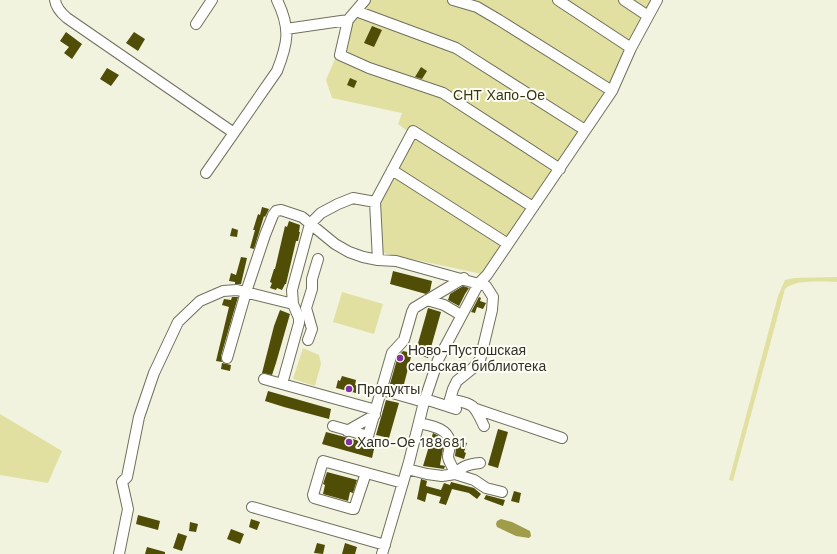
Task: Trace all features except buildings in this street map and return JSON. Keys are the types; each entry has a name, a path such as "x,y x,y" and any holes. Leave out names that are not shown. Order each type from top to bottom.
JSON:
{"street":[{"path":"55,0 55,4 59,11 67,18 234,133"},
{"path":"196,24 212,0"},
{"path":"206,173 277,72 284,53 287,33 283,14 277,0"},
{"path":"365,0 348,20 340,55 369,68 444,93 560,169"},
{"path":"453,0 477,7 612,91"},
{"path":"558,0 631,48"},
{"path":"624,0 648,16"},
{"path":"252,507 384,549 425,400 438,360 479,283 487,276 612,91 631,48 657,0"},
{"path":"356,11 456,48 585,130"},
{"path":"286,29 348,20"},
{"path":"378,260 375,202 413,130 533,207"},
{"path":"392,170 508,244"},
{"path":"293,304 292,290 310,224 321,213 353,198 375,202"},
{"path":"227,358 246,292 265,235 273,215 276,211 281,210 302,217 335,244 349,252 378,260 396,261 464,278 486,286 492,297 492,310 480,360 457,381 452,405"},
{"path":"282,384 299,323 304,317 318,259"},
{"path":"333,426 368,436 392,353 404,340 414,308 464,278"},
{"path":"119,554 128,509 122,482 127,477 140,417 154,373 178,322 200,301 223,291 237,290 293,304 304,317 312,330 308,340"},
{"path":"427,300 444,305 461,315"},
{"path":"264,379 375,413"},
{"path":"382,390 452,405 470,404 476,409 562,438"},
{"path":"476,409 484,426"},
{"path":"347,430 375,413"},
{"path":"419,423 440,428 446,433 450,442 448,456 455,474"},
{"path":"366,473 354,509 314,498 313,495 323,461 403,483"},
{"path":"455,474 461,468 471,464 480,463"},
{"path":"407,469 442,476 455,474 474,480 486,488 502,492"}],"green space":[{"name":"СНТ Хапо-Ое","path":"368,0 662,0 611,100 491,276 374,251 373,198 410,133 398,124 402,113 332,98 326,80 351,22"},
{"path":"837,277 837,282 802,282 785,289 733,481 729,480 778,296 785,280 794,278"},
{"path":"342,292 383,304 374,334 333,322"},
{"path":"303,348 319,355 321,364 315,386 293,379"},
{"path":"0,414 62,451 48,483 0,475"}],"shaded area":[{"path":"501,519 512,522 530,531 531,536 529,538 516,536 497,527 497,521"}],"place":[{"name":"Ново-Пустошская сельская библиотека","path":"400,358"},
{"name":"Продукты","path":"349,389"},
{"name":"Хапо-Ое 188681","path":"349,442"}]}
